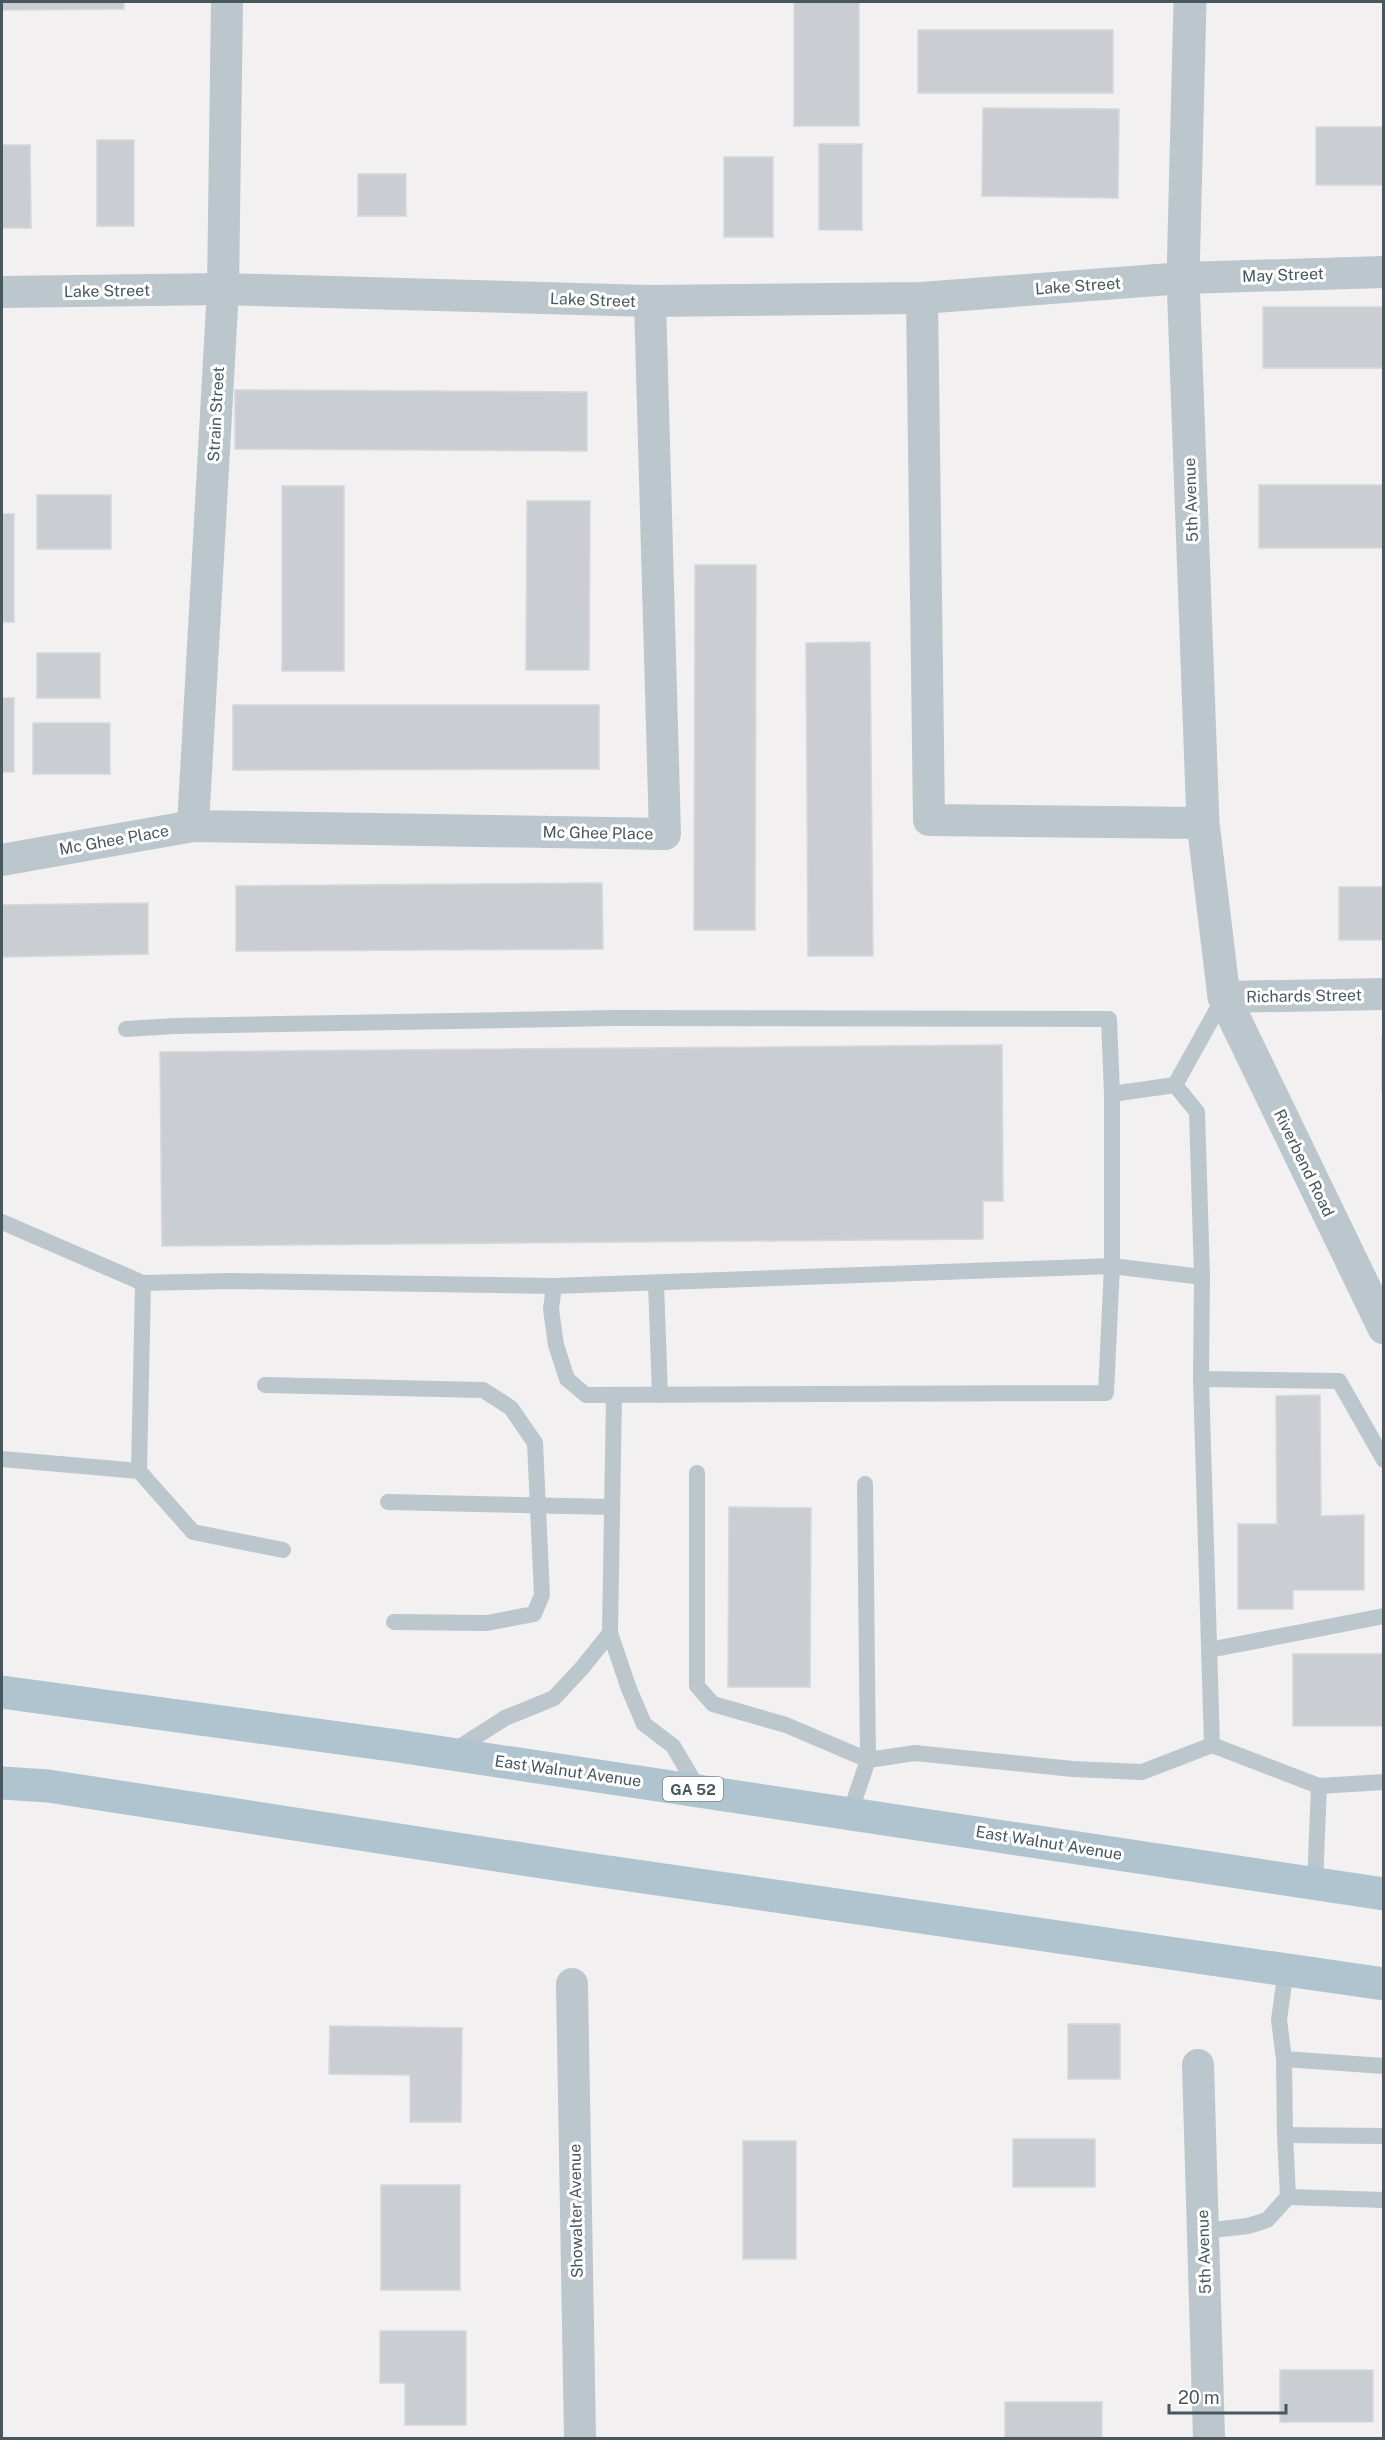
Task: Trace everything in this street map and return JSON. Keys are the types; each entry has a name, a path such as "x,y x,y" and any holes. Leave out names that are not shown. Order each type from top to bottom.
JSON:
{"main road":[{"name":"East Walnut Avenue","path":"2,1692 450,1753 1383,1894"},
{"path":"2,1783 48,1786 581,1868 1383,1984"}],"street":[{"name":"Strain Street","path":"193,826 223,289 226,2"},
{"name":"5th Avenue","path":"1190,2 1183,278 1203,824 1224,997"},
{"name":"May Street","path":"1183,278 1383,272"},
{"name":"Lake Street","path":"2,292 223,289 651,302 922,298 1183,278"},
{"path":"922,298 929,820 1203,824"},
{"name":"Mc Ghee Place","path":"2,860 193,826 665,834 651,302"},
{"name":"Richards Street","path":"1224,997 1383,994"},
{"name":"Riverbend Road","path":"1224,997 1383,1328"},
{"name":"Showalter Avenue","path":"572,1984 580,2439"},
{"name":"5th Avenue","path":"1198,2065 1209,2439"}],"lane":[{"path":"1176,1085 1224,997"},
{"path":"126,1029 614,1018 1109,1019 1112,1094 1112,1266 1106,1394 586,1395 567,1378 556,1345 551,1309 554,1287"},
{"path":"1112,1094 1176,1085"},
{"path":"1176,1085 1197,1112 1202,1277 1201,1379 1212,1745"},
{"path":"2,1222 143,1283 230,1281 554,1287 1112,1266 1202,1277"},
{"path":"139,1471 143,1283"},
{"path":"656,1283 660,1395"},
{"path":"1201,1379 1339,1380 1383,1460"},
{"path":"265,1385 483,1390 511,1408 535,1443 542,1595 534,1614 487,1623 394,1622"},
{"path":"614,1395 610,1634 628,1689 644,1724 674,1746 699,1790"},
{"path":"2,1459 139,1471 194,1532 283,1550"},
{"path":"696,1473 696,1686 713,1704 786,1725 868,1760 915,1753 1073,1769 1142,1772 1212,1745 1319,1786 1383,1782"},
{"path":"850,1813 868,1760 865,1484"},
{"path":"388,1502 612,1507"},
{"path":"1209,1650 1383,1616"},
{"path":"450,1753 505,1718 554,1698 610,1634"},
{"path":"1315,1884 1319,1786"},
{"path":"1204,2231 1248,2226 1267,2220 1288,2197 1284,2059 1279,2020 1286,1969"},
{"path":"1284,2059 1383,2066"},
{"path":"1285,2135 1383,2136"},
{"path":"1288,2197 1383,2200"}],"building":[{"path":"2,2 124,2 124,9 2,10"},
{"path":"794,2 859,2 859,126 794,126"},
{"path":"918,30 1113,30 1113,93 918,93"},
{"path":"983,108 1119,109 1118,198 982,196"},
{"path":"1316,127 1384,127 1384,185 1316,185"},
{"path":"97,140 134,140 134,226 97,226"},
{"path":"819,144 862,144 862,230 819,230"},
{"path":"2,145 30,145 31,228 2,228"},
{"path":"724,157 773,157 773,237 724,237"},
{"path":"358,174 406,174 406,216 358,216"},
{"path":"1263,307 1384,307 1384,368 1263,368"},
{"path":"235,390 587,392 587,451 235,449"},
{"path":"1259,485 1384,485 1384,548 1259,548"},
{"path":"282,486 344,486 344,671 282,671"},
{"path":"37,495 111,495 111,549 37,549"},
{"path":"527,501 590,501 589,670 526,670"},
{"path":"2,514 14,514 14,622 2,622"},
{"path":"695,565 756,565 755,930 694,930"},
{"path":"870,642 873,956 808,956 806,643"},
{"path":"37,653 100,653 100,698 37,698"},
{"path":"2,698 14,698 14,772 2,772"},
{"path":"233,705 599,705 599,769 233,770"},
{"path":"33,723 110,723 110,774 33,774"},
{"path":"602,883 603,949 236,951 236,886"},
{"path":"1339,887 1384,887 1384,940 1339,940"},
{"path":"148,903 148,954 2,957 2,905"},
{"path":"1382,1037 1384,1037 1384,1091 1382,1091"},
{"path":"1002,1045 1003,1201 983,1201 983,1239 162,1246 160,1052"},
{"path":"1320,1395 1321,1516 1364,1515 1364,1590 1293,1590 1293,1609 1238,1609 1238,1524 1277,1524 1276,1396"},
{"path":"729,1507 811,1508 810,1687 728,1687"},
{"path":"1293,1654 1384,1654 1384,1726 1293,1726"},
{"path":"1068,2024 1120,2024 1120,2079 1068,2079"},
{"path":"330,2026 462,2028 461,2122 410,2122 410,2075 329,2074"},
{"path":"1013,2139 1095,2139 1095,2187 1013,2187"},
{"path":"743,2141 796,2141 796,2259 743,2259"},
{"path":"381,2185 460,2185 460,2290 381,2290"},
{"path":"380,2331 466,2331 466,2425 405,2425 405,2383 380,2383"},
{"path":"1280,2370 1373,2370 1373,2422 1280,2422"},
{"path":"1005,2402 1102,2402 1102,2438 1005,2438"}]}
